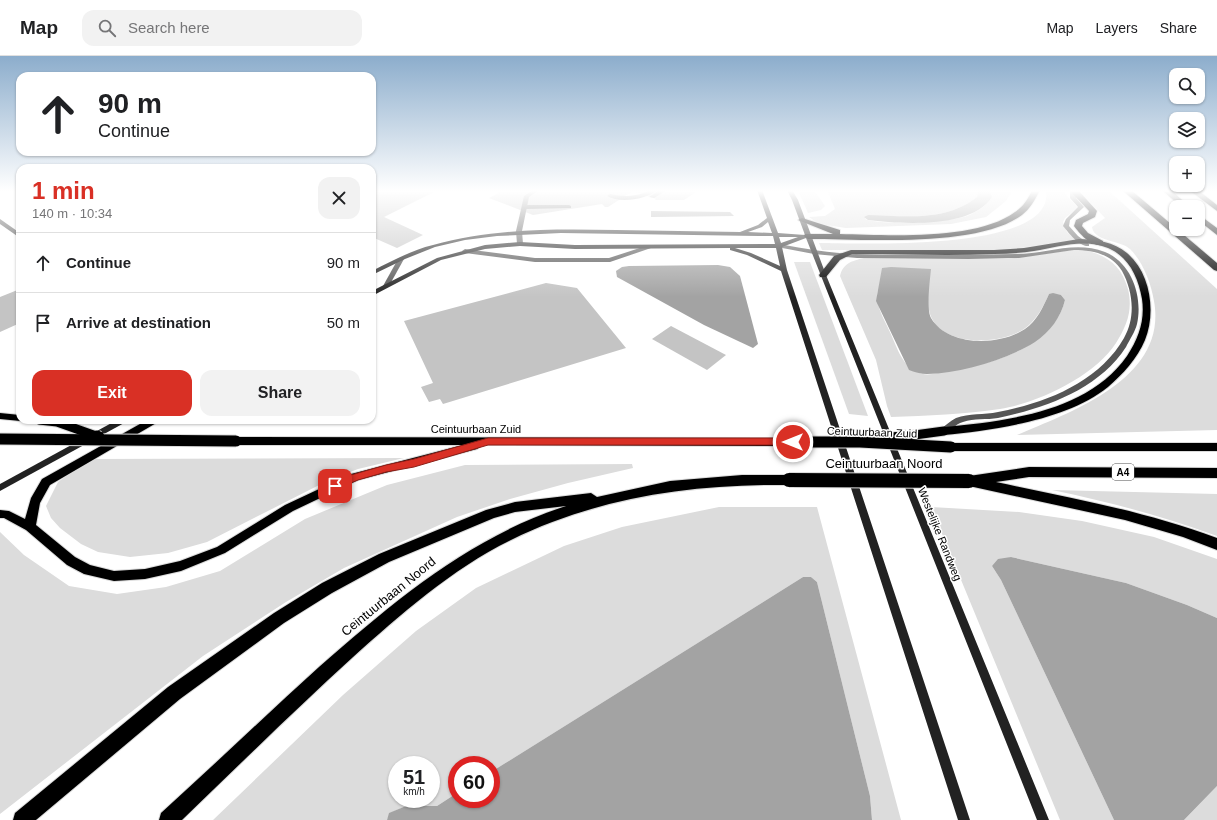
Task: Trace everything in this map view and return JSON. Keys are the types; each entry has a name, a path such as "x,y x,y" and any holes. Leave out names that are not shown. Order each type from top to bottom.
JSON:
{"highway":[{"path":"818,226 855,236"},
{"path":"808,236 943,234 995,226"},
{"path":"1078,226 1080,230 1097,246"},
{"path":"1168,226 1217,268"},
{"path":"951,447 1217,447"},
{"name":"A4","path":"969,481 1030,472 1217,473"},
{"name":"Ceintuurbaan Noord","path":"168,820 308,686 398,609 447,570 506,536 551,516 642,492 687,484 726,480 969,481"},
{"path":"969,481 1118,512 1160,524 1217,544"},
{"path":"22,820 174,693 280,618 327,588 384,558 491,514 515,507 642,492"}],"main road":[{"path":"823,275 836,258 856,252 1015,251 1084,242 1128,256 1138,271 1144,292 1148,312 1143,335 1132,357 1112,379 1080,400 1033,417 1004,424 860,442"},
{"path":"0,416 16,418"},
{"path":"63,424 107,439"},
{"path":"30,527 38,491 46,482 147,424"},
{"name":"Ceintuurbaan Zuid","path":"0,439 488,442 860,442 951,447"},
{"path":"0,514 5,514 30,527 71,561 88,570 114,576 145,574 188,564 221,550 289,508 355,478 488,442"}],"street":[{"path":"6,226 16,233"},
{"path":"520,226 519,231 520,244"},
{"path":"740,233 760,226"},
{"path":"773,226 784,270 964,820"},
{"name":"Westelijke Randweg","path":"804,226 1043,820"},
{"path":"1066,226 1076,237 1084,242"},
{"path":"376,271 401,259 457,240 492,233 519,231 740,233 808,236"},
{"path":"779,246 808,236"},
{"path":"376,292 439,260 465,251 485,247 520,244 649,247 779,246 842,255 1005,257 1097,246 1113,258 1124,269 1130,280 1134,299 1135,316 1130,334 1112,361 1070,391 1024,408 998,415 958,420 944,431"},
{"path":"465,251 535,260 610,260 649,247"},
{"path":"727,247 749,254 784,270"},
{"path":"386,286 401,259"},
{"path":"0,488 117,424"}],"shaded area":[{"path":"830,226 908,226 846,228"},
{"path":"1019,226 1064,226 1067,232 1076,240 1004,250 822,250 819,243 910,243 951,240 989,234"},
{"path":"1094,226 1147,226 1217,289 1217,430 1017,435 1064,415 1112,388 1132,371 1146,351 1154,328 1154,301 1149,280 1143,266 1130,249 1126,246 1098,236 1092,227"},
{"path":"1080,249 1097,254 1111,262 1125,280 1130,304 1126,324 1116,343 1107,355 1080,377 1031,401 1015,406 987,411 891,417 876,360 840,276 843,268 849,263 864,258 1008,259","holes":["878,290 929,310 934,322 943,331 956,337 970,340 985,340 1013,335 1024,329 1036,318 1049,294 1061,295 1065,300 1058,317 1048,330 1034,342 1000,359 936,374 917,372 911,369 903,359 880,311 877,295"]},
{"path":"794,262 810,262 868,416 849,414"},
{"path":"718,265 730,267 740,276 758,344 753,348 704,325 617,277 616,271 622,267 629,266"},
{"path":"882,268 931,269 929,308 931,318 939,327 949,334 962,339 989,341 1014,335 1025,329 1033,322 1049,294 1053,293 1061,295 1065,300 1058,318 1050,329 1035,342 1023,349 997,360 968,368 940,373 920,373 909,370 876,301"},
{"path":"404,458 358,469 329,480 207,542 168,553 130,557 98,552 81,544 60,528 51,518 46,506 58,482 90,459"},
{"path":"632,464 633,468 568,483 510,499 457,517 344,568 286,602 203,656 0,814 0,532 24,555 69,586 117,594 166,587 220,571 305,519 387,485 465,465"},
{"path":"1052,490 1217,494 1217,536 1136,510"},
{"path":"719,507 817,507 901,820 872,820 870,796 817,582 811,577 803,577 500,766 500,756 448,756 448,799 440,804 440,756 388,756 388,808 401,808 390,813 387,820 213,820 343,695 416,631 476,588 564,546 622,527"},
{"path":"931,507 1019,512 1082,521 1154,537 1217,559 1217,618 1187,605 1126,583 1011,557 992,566 1001,580 1114,820 1060,820"},
{"path":"1011,557 1126,583 1187,605 1217,618 1217,786 1184,820 1114,820 1001,580 992,566 998,559"},
{"path":"803,577 811,577 817,582 870,796 872,820 387,820 389,813 401,808 440,808 440,804 448,799 448,808 500,808 500,766"},
{"path":"1217,786 1217,820 1184,820"}],"building":[{"path":"376,226 403,226 423,235 397,248 376,239"},
{"path":"546,283 577,288 626,348 443,404 440,399 429,402 421,387 433,383 404,321"},
{"path":"16,291 16,325 0,332 0,297"},
{"path":"671,326 726,355 707,370 652,339"}],"route":[{"path":"335,486 386,468 414,463 488,442 793,442"}]}
